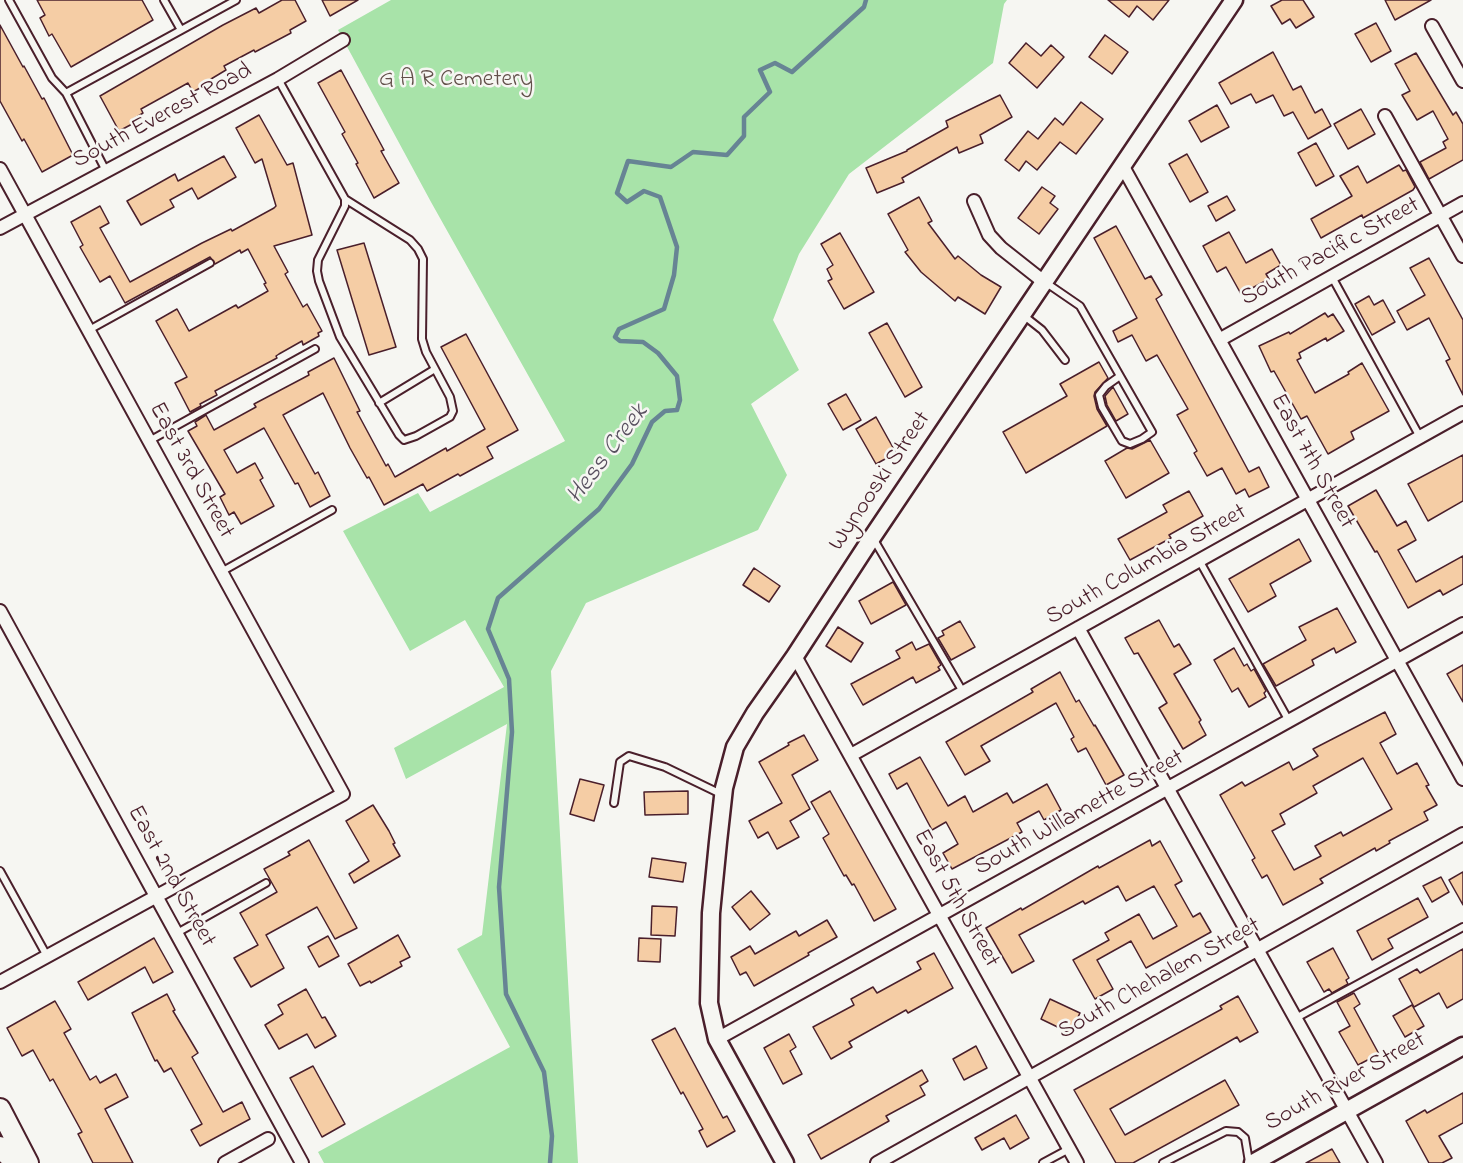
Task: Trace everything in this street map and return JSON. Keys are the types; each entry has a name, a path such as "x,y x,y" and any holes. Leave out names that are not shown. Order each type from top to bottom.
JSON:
{"main road":[{"name":"Wynooski Street","path":"785,1163 717,1039 709,1003 711,913 723,795 735,747 755,713 1234,0"},
{"name":"South River Street","path":"1251,1163 1463,1046"},
{"path":"0,1109 28,1163"},
{"path":"0,1147 16,1163"}],"street":[{"path":"1432,26 1463,81"},
{"name":"South Everest Road","path":"0,228 278,79 343,40"},
{"path":"1385,116 1463,256"},
{"name":"East 7th Street","path":"1122,165 1463,779"},
{"name":"East 3rd Street","path":"0,169 343,794 157,895"},
{"path":"974,201 990,235 1001,248 1044,282"},
{"name":"South Pacific Street","path":"1219,340 1463,203"},
{"name":"South Columbia Street","path":"851,755 1463,413"},
{"name":"East 2nd Street","path":"0,611 302,1163"},
{"name":"South Willamette Street","path":"717,1039 1463,624"},
{"path":"1078,628 1376,1163"},
{"name":"East 5th Street","path":"795,656 1077,1163"},
{"name":"South Chehalem Street","path":"877,1163 1463,834"},
{"path":"0,982 157,895"},
{"path":"225,1163 268,1139"}],"lane":[{"path":"9,0 52,78 66,93 106,171"},
{"path":"164,0 181,30"},
{"path":"66,93 236,0"},
{"path":"278,79 345,199 410,240 423,259 423,339 426,352 450,397 453,411 450,417 404,440 340,337 317,271 318,260 345,207 345,199"},
{"path":"89,330 210,263"},
{"path":"1332,277 1420,436"},
{"path":"1044,282 1080,306 1120,376 1152,432 1130,444 1122,441 1102,407 1099,395 1106,386 1120,376"},
{"path":"1023,314 1042,330 1065,360"},
{"path":"149,441 315,349"},
{"path":"379,403 435,369"},
{"path":"221,572 332,510"},
{"path":"873,537 963,693"},
{"path":"1199,560 1290,722"},
{"path":"614,804 620,762 629,756 665,766 723,795"},
{"path":"0,872 48,956"},
{"path":"177,933 266,883"},
{"path":"1296,1018 1463,927"},
{"path":"1163,1163 1226,1131 1238,1132 1245,1138 1251,1163"},
{"path":"1043,1163 1069,1149"}],"green space":[{"name":"G A R Cemetery","path":"391,0 1007,0 1004,4 993,63 849,174 799,254 773,320 799,370 751,404 787,475 758,530 586,603 551,671 578,1163 324,1163 318,1152 510,1047 457,949 482,935 507,724 406,779 394,748 504,687 465,620 410,651 343,531 418,493 430,512 565,441 338,30"}],"building":[{"path":"37,0 142,0 153,20 71,67 52,34 49,36 40,18 45,15"},
{"path":"282,0 295,0 306,21 290,30 291,33 224,66 226,70 193,92 188,83 141,109 143,113 132,120 134,123 119,131 100,96 223,25 256,8 259,13"},
{"path":"322,0 358,0 330,16"},
{"path":"1108,0 1169,0 1153,20 1137,6 1129,17"},
{"path":"1282,0 1303,0 1314,17 1296,28 1290,19 1282,24 1271,6"},
{"path":"1385,0 1431,0 1395,20"},
{"path":"1376,23 1391,51 1371,62 1355,34"},
{"path":"0,25 42,99 44,98 73,155 42,172 0,101"},
{"path":"1105,35 1128,52 1112,74 1089,57"},
{"path":"1026,43 1041,56 1051,45 1064,57 1037,88 1009,63"},
{"path":"1273,52 1293,90 1301,86 1315,113 1322,109 1331,126 1308,139 1293,112 1284,116 1273,95 1256,103 1251,94 1231,104 1219,83"},
{"path":"1416,53 1453,115 1456,112 1463,124 1463,160 1429,179 1420,162 1446,148 1443,142 1448,139 1433,111 1417,120 1402,95 1410,91 1395,64"},
{"path":"341,70 399,183 374,198 342,134 345,132 318,83"},
{"path":"1000,95 1012,117 980,135 983,143 959,153 957,147 902,178 904,182 877,193 866,168 907,151 948,127 946,121"},
{"path":"1081,102 1103,119 1076,154 1060,142 1037,170 1026,161 1019,171 1005,160 1028,131 1038,139 1055,118 1063,125"},
{"path":"1217,105 1229,127 1201,142 1189,121"},
{"path":"1361,109 1375,134 1348,149 1334,124"},
{"path":"259,115 287,165 293,163 312,235 274,246 288,272 285,274 303,307 307,304 322,331 318,333 319,336 303,345 302,341 276,356 277,358 215,391 217,395 190,412 175,383 187,377 156,321 177,309 189,331 236,305 238,308 268,291 248,249 241,253 240,250 215,264 210,257 125,303 110,276 100,282 80,247 83,245 71,222 100,206 109,223 100,228 130,282 274,208 276,206 262,159 255,163 236,128"},
{"path":"1316,143 1334,176 1316,186 1298,153"},
{"path":"1187,154 1208,192 1190,202 1169,164"},
{"path":"224,156 236,177 198,199 192,188 170,200 174,207 141,225 127,201 175,174 178,181"},
{"path":"1399,165 1403,171 1406,170 1415,187 1413,190 1321,238 1311,219 1352,196 1340,176 1358,166 1367,183"},
{"path":"1042,187 1055,196 1050,203 1058,209 1039,234 1018,218"},
{"path":"1227,196 1235,210 1216,221 1208,206"},
{"path":"919,197 932,221 928,223 955,259 958,256 981,275 1001,287 985,314 958,297 955,301 921,272 905,252 908,250 888,214"},
{"path":"1116,226 1145,279 1151,276 1162,295 1156,299 1249,472 1259,467 1269,487 1249,497 1245,489 1236,494 1222,468 1207,476 1194,453 1197,451 1177,415 1188,409 1157,355 1146,361 1132,335 1118,342 1113,331 1137,318 1094,238"},
{"path":"1229,232 1246,263 1272,249 1281,265 1266,274 1269,279 1241,294 1226,267 1217,272 1203,246"},
{"path":"840,233 874,292 844,309 828,281 832,279 827,269 833,265 821,244"},
{"path":"364,243 396,347 369,355 337,250"},
{"path":"1429,258 1463,320 1463,395 1446,361 1450,359 1429,318 1407,330 1397,311 1425,295 1410,268"},
{"path":"1369,296 1374,305 1383,300 1395,322 1372,335 1355,304"},
{"path":"1325,313 1328,317 1333,314 1344,331 1299,353 1301,358 1297,360 1315,393 1349,374 1348,372 1362,363 1389,411 1351,432 1354,439 1328,454 1307,416 1301,419 1274,371 1271,372 1259,346 1289,332 1290,334"},
{"path":"887,323 922,387 905,397 869,333"},
{"path":"466,334 518,430 487,447 493,458 427,491 423,484 384,505 350,448 323,393 283,415 315,474 318,472 330,496 310,507 264,428 224,450 237,473 255,463 263,478 260,480 274,506 241,524 234,512 229,515 220,497 225,494 188,431 197,426 195,422 206,415 214,430 256,407 254,404 309,375 308,372 334,358 360,411 357,412 386,466 388,464 395,477 485,429 441,347"},
{"path":"1099,362 1108,378 1094,396 1097,409 1107,426 1026,473 1003,432 1067,396 1060,384"},
{"path":"1113,387 1128,414 1116,421 1105,396"},
{"path":"846,394 861,420 843,430 828,404"},
{"path":"876,417 896,453 876,464 856,429"},
{"path":"1150,440 1169,473 1126,498 1105,461 1127,448 1132,449"},
{"path":"1463,455 1463,501 1428,521 1408,484"},
{"path":"1376,490 1397,526 1406,521 1416,540 1398,550 1416,582 1463,556 1463,584 1443,595 1440,590 1408,608 1377,551 1375,552 1348,506"},
{"path":"1189,491 1203,516 1169,535 1171,538 1130,560 1118,539 1167,512 1163,505"},
{"path":"1299,539 1311,561 1270,584 1276,596 1248,612 1229,579"},
{"path":"754,568 780,586 769,602 743,585"},
{"path":"893,582 906,605 871,624 859,601"},
{"path":"1337,608 1356,642 1336,653 1334,648 1312,660 1314,665 1276,686 1263,664 1306,640 1299,627"},
{"path":"1159,620 1174,647 1179,644 1191,664 1174,674 1201,720 1199,722 1206,735 1183,749 1159,708 1167,703 1138,653 1134,654 1125,638"},
{"path":"960,621 975,647 951,660 938,638 944,635 942,631"},
{"path":"838,627 863,643 851,662 826,646"},
{"path":"912,642 916,650 929,644 941,665 938,667 940,670 916,683 913,677 863,705 851,684 900,658 896,651"},
{"path":"1234,648 1244,666 1247,664 1251,671 1254,669 1266,691 1264,693 1266,697 1249,707 1238,688 1232,692 1214,660"},
{"path":"1463,665 1463,702 1447,674"},
{"path":"1060,672 1076,702 1079,700 1124,775 1106,785 1086,748 1078,752 1071,739 1074,737 1056,703 981,746 990,761 965,775 946,742 1033,692 1031,689"},
{"path":"1385,712 1396,734 1380,743 1397,774 1417,763 1437,805 1424,812 1428,820 1389,841 1390,843 1376,851 1375,848 1320,879 1323,883 1283,905 1267,875 1262,878 1252,860 1255,858 1220,795 1242,782 1245,786 1289,762 1293,770 1318,756 1313,749","holes":["1363,758 1392,809 1343,836 1341,832 1315,846 1321,856 1294,870 1272,831 1285,824 1280,814 1317,793 1313,786"]},
{"path":"804,735 818,760 792,775 810,809 790,821 799,837 777,849 768,832 758,838 749,821 782,803 759,762"},
{"path":"920,757 948,806 965,796 973,812 1007,793 1013,803 1047,784 1061,810 1044,820 1039,811 1017,823 1022,832 952,869 943,853 958,844 946,822 932,830 907,783 897,789 889,774"},
{"path":"580,779 604,785 594,821 570,814"},
{"path":"688,791 688,814 645,815 644,792"},
{"path":"830,791 896,909 874,921 854,884 852,885 846,875 844,876 823,838 829,834 811,802"},
{"path":"373,805 389,831 400,856 354,883 349,874 369,861 346,821"},
{"path":"309,840 357,928 335,939 317,907 266,935 284,968 251,987 234,958 258,945 240,913 277,892 264,869 290,855 288,852"},
{"path":"1150,840 1152,846 1160,841 1182,881 1175,885 1193,917 1200,913 1211,932 1146,968 1131,941 1097,960 1113,989 1095,999 1073,960 1109,940 1105,933 1139,914 1153,939 1177,926 1154,886 1126,901 1118,886 1085,904 1083,901 1019,935 1034,961 1012,973 986,928"},
{"path":"652,858 686,863 683,882 649,877"},
{"path":"1463,872 1463,905 1449,880"},
{"path":"1441,877 1449,892 1432,902 1423,886"},
{"path":"751,891 770,914 750,930 732,907"},
{"path":"1418,898 1428,917 1388,939 1393,948 1372,960 1357,931"},
{"path":"652,906 677,907 675,936 651,935"},
{"path":"827,920 837,937 808,953 809,955 754,986 746,972 740,975 731,957 750,946 755,954 796,931 799,936"},
{"path":"398,935 410,957 400,962 402,966 371,983 370,981 360,986 348,964"},
{"path":"328,936 339,956 319,967 308,947"},
{"path":"154,938 173,972 153,983 145,967 88,1000 78,982"},
{"path":"639,938 661,939 660,962 638,961"},
{"path":"1333,948 1349,978 1346,980 1348,984 1332,993 1329,989 1324,992 1307,962"},
{"path":"1463,949 1463,999 1447,1008 1439,993 1414,1007 1399,979 1417,969 1420,973"},
{"path":"934,953 953,988 908,1013 906,1010 849,1042 852,1047 831,1059 813,1027 854,1005 851,999 873,987 877,993 921,969 917,962"},
{"path":"306,989 322,1018 325,1017 336,1036 315,1048 307,1034 279,1049 265,1025 283,1014 278,1005"},
{"path":"1354,993 1360,1004 1354,1008 1379,1054 1358,1065 1339,1032 1350,1026 1337,1002"},
{"path":"167,994 175,1010 173,1011 198,1053 192,1057 223,1112 242,1102 250,1119 200,1146 191,1130 202,1124 171,1068 164,1072 157,1060 155,1061 132,1013"},
{"path":"1238,996 1258,1032 1240,1042 1237,1037 1110,1109 1125,1135 1225,1080 1239,1105 1133,1163 1116,1163 1074,1090 1222,1009 1220,1006"},
{"path":"1050,999 1080,1013 1070,1033 1041,1019"},
{"path":"55,1001 71,1029 64,1033 90,1080 96,1076 100,1083 116,1074 128,1097 105,1109 133,1163 93,1163 78,1134 82,1132 53,1079 50,1081 33,1050 22,1056 7,1028"},
{"path":"1412,1005 1424,1026 1405,1037 1393,1016"},
{"path":"675,1028 723,1118 727,1116 735,1131 707,1147 699,1131 703,1129 652,1040"},
{"path":"789,1034 796,1047 790,1051 802,1074 783,1084 764,1048"},
{"path":"976,1046 987,1068 964,1080 953,1059"},
{"path":"313,1066 345,1124 322,1137 290,1078"},
{"path":"922,1070 928,1081 920,1086 925,1095 886,1116 889,1121 821,1159 808,1135"},
{"path":"1463,1093 1463,1123 1439,1136 1452,1158 1442,1163 1429,1163 1406,1121 1425,1110 1427,1113"},
{"path":"1016,1115 1029,1138 1010,1149 1004,1138 982,1150 975,1138"},
{"path":"1332,1149 1340,1163 1306,1163"}],"waterway":[{"name":"Hess Creek","path":"550,1163 552,1136 544,1072 506,994 499,887 512,732 509,679 488,629 498,598 599,509 632,464 652,422 665,411 677,410 680,400 677,376 658,353 643,342 620,341 615,337 619,329 664,309 674,275 677,247 660,197 644,191 627,202 617,193 628,161 671,167 693,152 727,155 744,136 744,117 770,92 760,70 775,63 792,72 864,7 866,0"}]}
